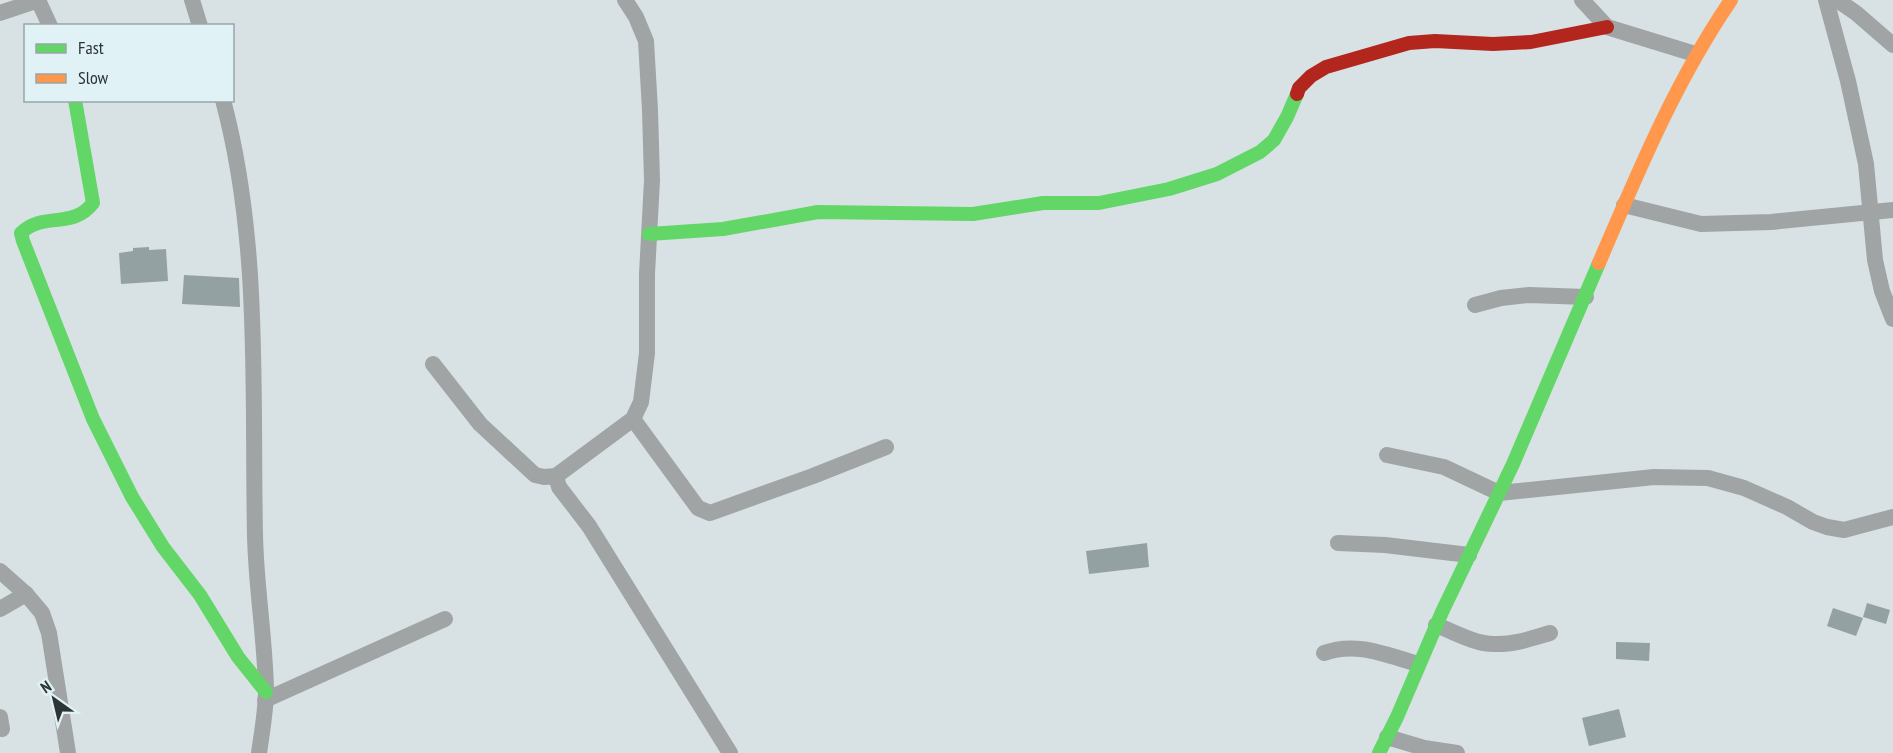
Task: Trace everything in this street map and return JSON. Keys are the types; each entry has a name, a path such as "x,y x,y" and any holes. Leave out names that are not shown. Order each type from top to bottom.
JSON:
{"street":[{"path":"0,13 38,0 49,24"},
{"path":"192,0 199,24"},
{"path":"433,364 480,424 535,474 544,477 556,476 633,419 641,402 647,353 652,180 646,41 636,17 625,0"},
{"path":"1582,0 1607,27"},
{"path":"1379,753 1436,625 1499,494 1675,92 1695,54 1731,0"},
{"path":"1826,0 1848,81 1866,164 1875,260 1882,291 1893,319"},
{"path":"1838,0 1893,45"},
{"path":"649,234 723,229 818,212 972,214 1043,203 1099,203 1168,189 1217,174 1260,152 1274,140 1287,117 1299,87 1311,76 1326,67 1409,43 1531,42 1607,27 1695,54"},
{"path":"75,102 93,204 84,213 76,216 26,227 21,233 22,242 93,419 132,497 163,547 200,595 238,657 266,696"},
{"path":"224,102 232,132 248,242 254,357 255,549 266,696 259,753"},
{"path":"1624,205 1701,224 1771,222 1893,210"},
{"path":"1475,305 1501,298 1529,295 1586,297"},
{"path":"633,419 698,508 710,513 886,447"},
{"path":"1387,455 1444,467 1499,494 1654,477 1708,478 1744,488 1827,527 1844,530 1893,517"},
{"path":"556,476 559,487 589,526 730,753"},
{"path":"1338,543 1385,545 1469,555"},
{"path":"0,571 26,594 42,613 49,633 68,753"},
{"path":"0,609 26,594"},
{"path":"266,696 445,619"},
{"path":"1436,625 1480,642 1495,645 1550,633"},
{"path":"1324,653 1337,648 1352,647 1418,664"},
{"path":"1387,736 1424,748 1457,753"}],"building":[{"path":"149,247 149,250 166,249 168,281 121,284 119,253 133,251 133,248"},
{"path":"184,275 239,278 240,307 182,304"},
{"path":"1147,543 1149,567 1089,574 1086,551"},
{"path":"1867,603 1890,610 1886,624 1863,617"},
{"path":"1833,608 1863,618 1856,636 1827,626"},
{"path":"1616,642 1650,643 1649,661 1616,659"},
{"path":"1619,709 1626,737 1589,746 1582,718"}],"traffic: fast":[{"path":"649,234 723,229 818,212 973,214 1043,203 1099,203 1169,189 1217,174 1260,152 1274,140 1297,94"},
{"path":"75,102 93,203 76,216 30,227 21,233 23,241 93,419 132,497 163,547 200,595 238,657 266,692"},
{"path":"1379,753 1442,612 1513,464 1599,263"}],"traffic: slow":[{"path":"1599,263 1643,161 1675,95 1731,0"}],"traffic: jam":[{"path":"1297,94 1299,88 1311,76 1326,67 1409,43 1531,42 1607,27"}]}
